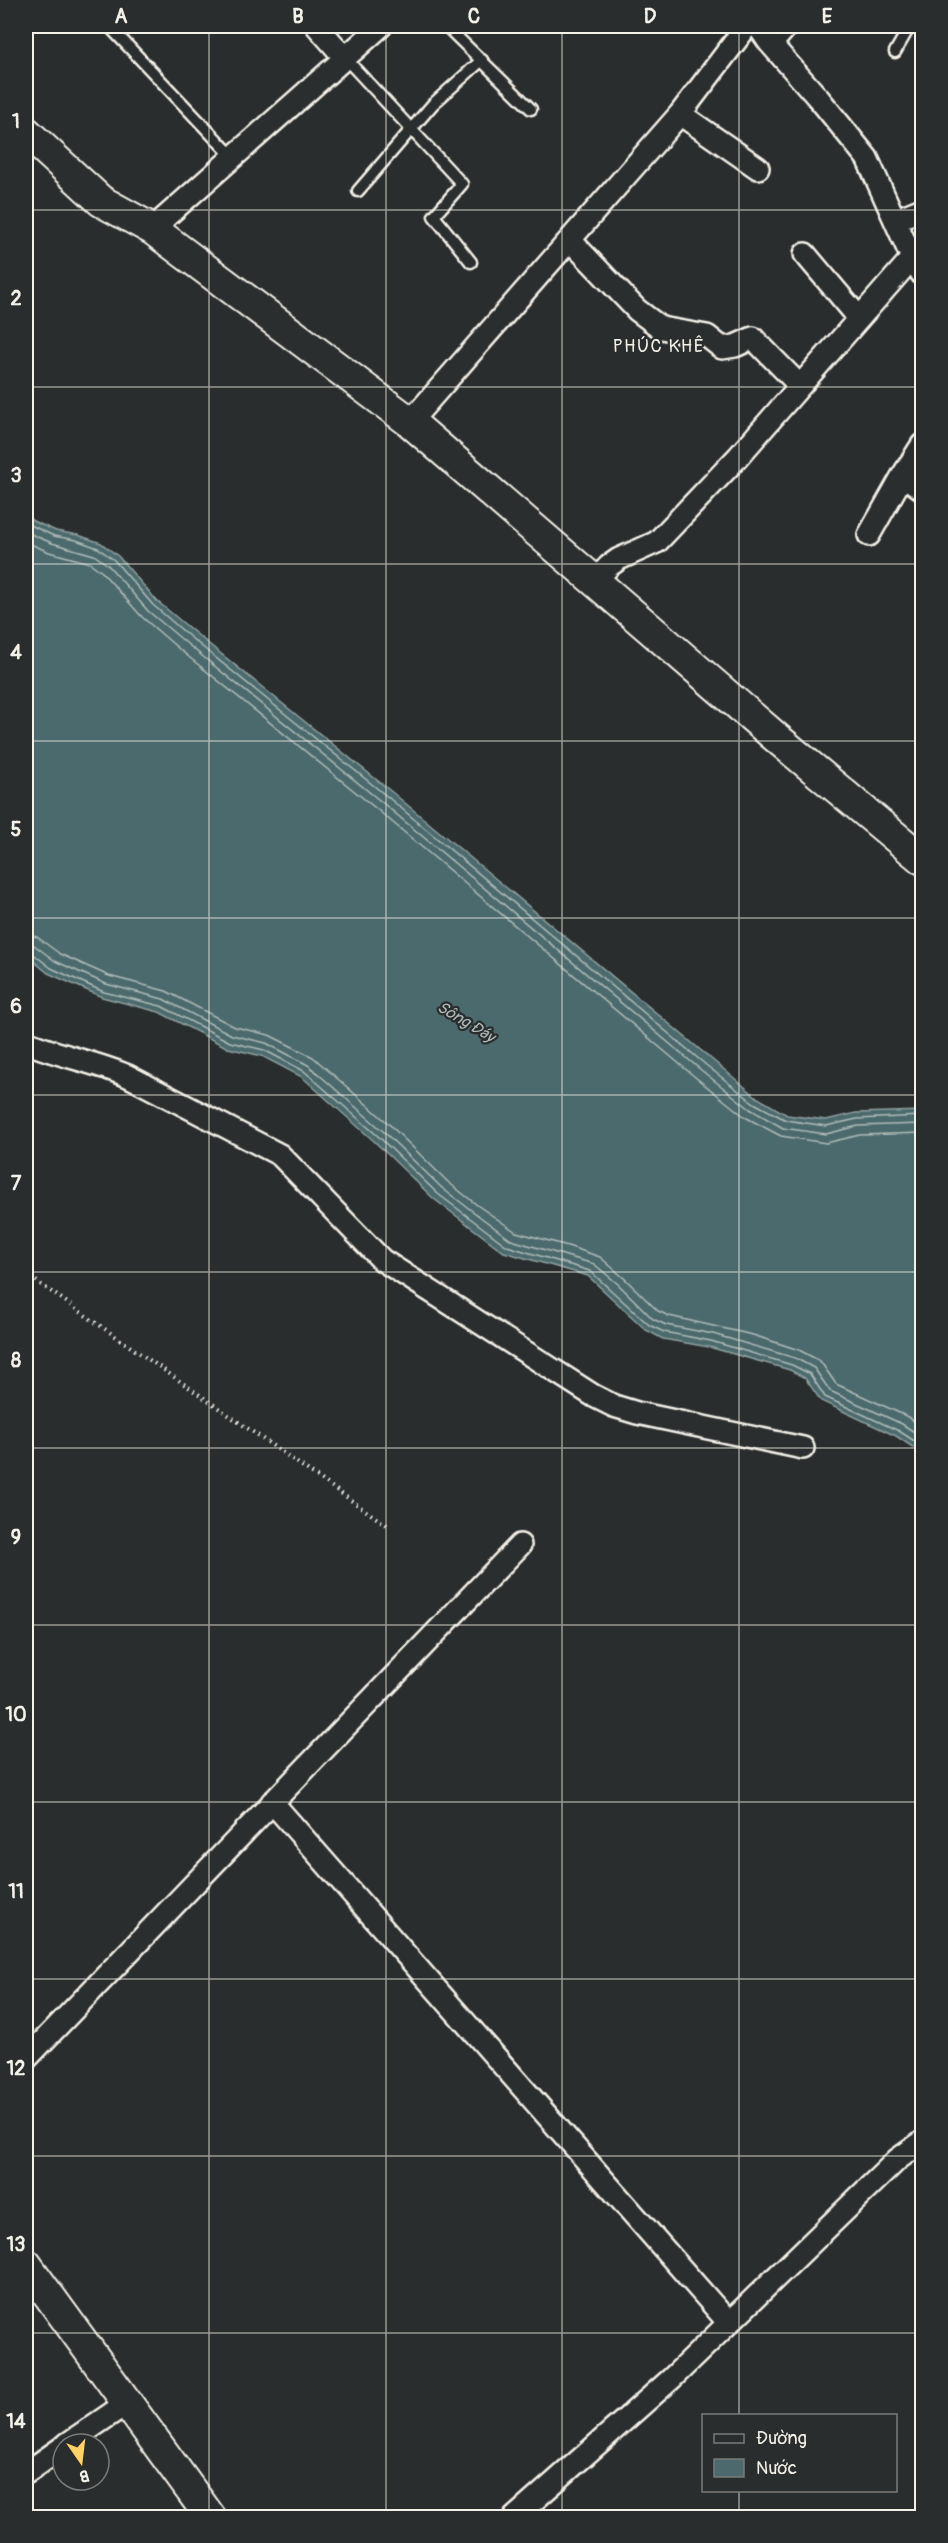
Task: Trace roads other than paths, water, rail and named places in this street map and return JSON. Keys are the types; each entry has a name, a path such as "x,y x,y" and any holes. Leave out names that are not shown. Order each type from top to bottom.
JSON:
{"street":[{"path":"317,26 346,59"},
{"path":"152,229 381,26"},
{"path":"410,422 681,114 747,26"},
{"path":"595,581 619,559 657,542 738,457 859,318 917,266 867,158 758,26"},
{"path":"681,114 758,168"},
{"path":"26,132 101,201 152,229 410,422 779,740 922,859"},
{"path":"895,220 922,209"},
{"path":"570,240 637,310 661,328 707,336 722,348 735,346 753,338 800,386"},
{"path":"805,254 859,318"},
{"path":"870,535 922,445"},
{"path":"903,475 922,489"},
{"path":"26,1042 56,1054 128,1076 279,1155 382,1260 594,1396 637,1413 803,1448"},
{"path":"26,2059 520,1545"},
{"path":"272,1802 729,2323"},
{"path":"514,2517 671,2379 898,2159 922,2142"},
{"path":"26,2264 211,2517"},
{"path":"85,2432 127,2403"},
{"path":"26,2473 51,2455"}],"lane":[{"path":"109,26 232,156"},
{"path":"446,26 531,109"},
{"path":"775,48 794,26"},
{"path":"895,52 910,26"},
{"path":"346,59 462,184 434,216 471,262"},
{"path":"358,191 434,104 482,60"}],"water":[{"name":"Sông Đáy","path":"26,515 33,521 56,531 78,535 101,543 118,556 157,601 393,793 758,1098 787,1115 826,1120 856,1113 922,1111 922,1453 896,1436 821,1401 805,1378 790,1370 709,1347 663,1339 646,1330 588,1276 504,1252 434,1199 375,1142 302,1077 262,1056 228,1048 159,1012 102,997 48,973 26,955"}],"district":[{"name":"PHÚC KHÊ","path":"659,346"}]}
